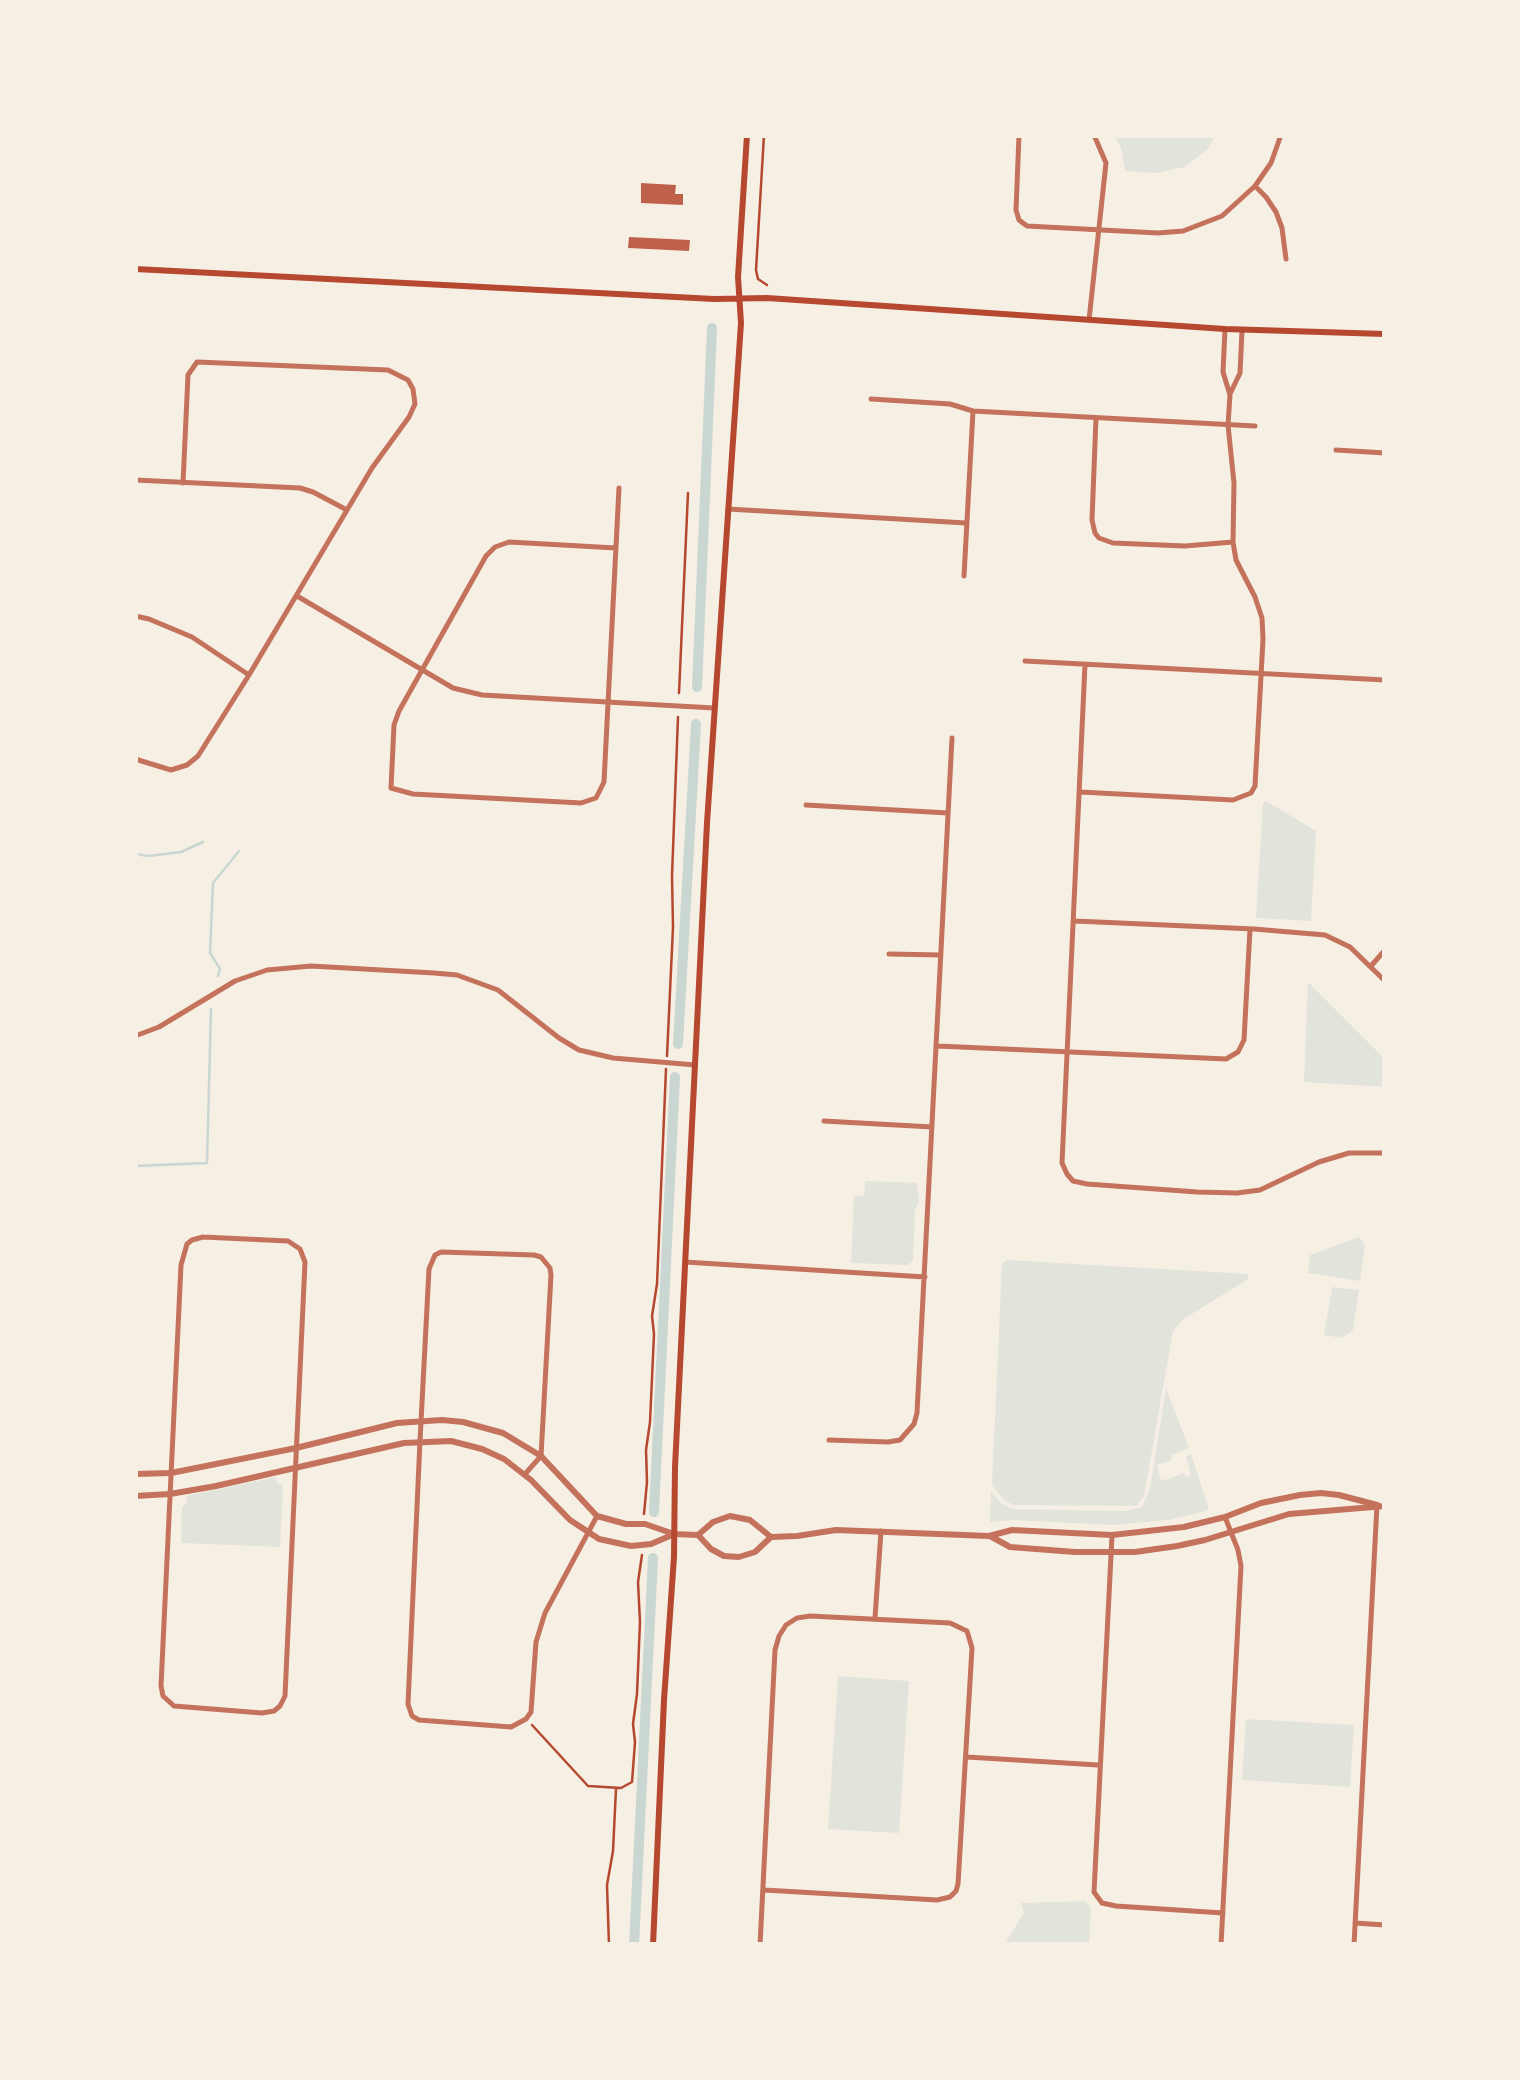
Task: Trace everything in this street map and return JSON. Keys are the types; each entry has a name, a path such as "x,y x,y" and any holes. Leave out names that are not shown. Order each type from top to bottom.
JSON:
{"main road":[{"path":"653,1945 714,708 742,322 738,278 747,135"},
{"path":"135,269 740,298 1242,330 1385,334"}],"street":[{"path":"1019,135 1016,205 1022,223 1037,228 1158,233 1183,231 1222,216 1255,186 1271,163 1281,135"},
{"path":"1089,320 1106,163 1094,135"},
{"path":"1255,186 1266,197 1282,228 1286,259"},
{"path":"1080,792 1234,800 1251,793 1257,779 1262,618 1236,560 1228,425 1230,395 1224,372 1225,329"},
{"path":"1230,395 1240,374 1242,330"},
{"path":"135,759 164,769 187,765 198,756 372,468 409,417 415,404 411,385 403,376 388,370 197,362 188,375 182,483"},
{"path":"871,399 950,404 973,411 1254,426"},
{"path":"964,576 973,411"},
{"path":"1096,418 1092,520 1099,538 1112,543 1166,545 1234,542"},
{"path":"1336,450 1385,452"},
{"path":"135,480 300,488 347,511"},
{"path":"616,548 509,542 495,547 486,556 399,711 394,726 391,788 413,794 581,803 596,798 604,782 608,700 616,548 619,488"},
{"path":"728,509 966,523"},
{"path":"296,596 454,688 482,694 714,708"},
{"path":"135,616 192,637 249,676"},
{"path":"1025,661 1385,680"},
{"path":"1085,664 1062,1163 1067,1174 1087,1184 1236,1193 1260,1190 1318,1162 1349,1153 1385,1152"},
{"path":"829,1440 900,1440 908,1434 917,1413 952,738"},
{"path":"806,805 948,812"},
{"path":"1074,920 1325,935 1350,948 1385,981"},
{"path":"937,1046 1221,1060 1238,1052 1244,1040 1250,929"},
{"path":"1371,966 1385,950"},
{"path":"889,954 941,955"},
{"path":"135,1036 159,1027 236,981 267,970 312,966 434,972 457,975 498,990 579,1050 612,1058 695,1065"},
{"path":"824,1121 932,1127"},
{"path":"203,1237 288,1241 300,1248 305,1262 296,1448 284,1696 280,1706 262,1713 183,1708 168,1702 161,1686 181,1265 192,1240 203,1237"},
{"path":"525,1474 540,1456 552,1275 546,1262 534,1255 448,1251 435,1256 428,1269 408,1704 412,1716 426,1722 512,1727 525,1721 530,1712 536,1642 545,1613 597,1516"},
{"path":"686,1262 924,1277"},
{"path":"135,1474 171,1473 296,1448 374,1427 421,1420 463,1422 493,1429 540,1456 597,1516 698,1536 711,1550 739,1557 754,1552 772,1537 849,1529 989,1536 1012,1530 1112,1535 1171,1530 1225,1517 1261,1503 1310,1494 1338,1495 1381,1506"},
{"path":"135,1496 216,1486 420,1441 451,1441 504,1459 587,1533 631,1546 650,1544 674,1534"},
{"path":"989,1536 1010,1547 1111,1552 1177,1546 1289,1514 1381,1506"},
{"path":"1354,1945 1381,1506"},
{"path":"698,1536 712,1522 730,1516 750,1520 772,1537"},
{"path":"1221,1945 1240,1588 1238,1550 1225,1517"},
{"path":"875,1618 881,1531"},
{"path":"1112,1535 1098,1765 1093,1886 1096,1897 1102,1903 1116,1906 1223,1913"},
{"path":"760,1945 778,1636 797,1618 810,1616 950,1623 966,1631 972,1648 956,1892 938,1900 764,1890"},
{"path":"966,1757 1098,1765"},
{"path":"1356,1923 1385,1925"}],"path":[{"path":"764,135 756,270 758,279 767,285"},
{"path":"679,693 688,493"},
{"path":"644,1517 673,927 678,718"},
{"path":"525,1721 588,1786 628,1786 633,1776 642,1554"},
{"path":"609,1945 607,1884 616,1788"}],"shaded area":[{"path":"1114,135 1216,135 1207,150 1184,167 1157,173 1125,171"},
{"path":"1266,801 1316,831 1311,921 1256,918"},
{"path":"1308,982 1385,1059 1385,1087 1304,1082"},
{"path":"865,1181 917,1183 913,1261 908,1265 851,1263 854,1196 864,1196"},
{"path":"1359,1237 1365,1245 1360,1281 1308,1273 1310,1255"},
{"path":"1007,1260 1248,1274 1248,1279 1182,1320 1173,1331 1144,1496 1136,1506 1013,1505 994,1488 1002,1264"},
{"path":"1332,1287 1359,1290 1353,1330 1342,1338 1324,1335"},
{"path":"1166,1388 1189,1448 1157,1465 1161,1481 1185,1473 1186,1477 1191,1475 1186,1456 1191,1454 1207,1511 1168,1520 1113,1525 990,1522 991,1491 1012,1509 1125,1511 1142,1507 1150,1488"},
{"path":"276,1477 277,1483 283,1485 280,1547 181,1543 186,1496"},
{"path":"838,1676 909,1681 899,1833 828,1829"},
{"path":"1246,1719 1354,1725 1350,1787 1242,1780"},
{"path":"1086,1901 1091,1909 1089,1945 1004,1945 1024,1913 1021,1903"}],"building":[{"path":"641,183 676,185 675,194 683,194 683,205 641,203"},
{"path":"629,237 690,240 689,251 628,248"}],"waterway":[{"path":"697,687 712,328"},
{"path":"678,1044 696,724"},
{"path":"135,854 181,852 203,842"},
{"path":"218,976 220,969 210,953 213,883 239,851"},
{"path":"135,1166 207,1163 211,1009"},
{"path":"654,1512 675,1077"},
{"path":"634,1945 653,1558"}]}
